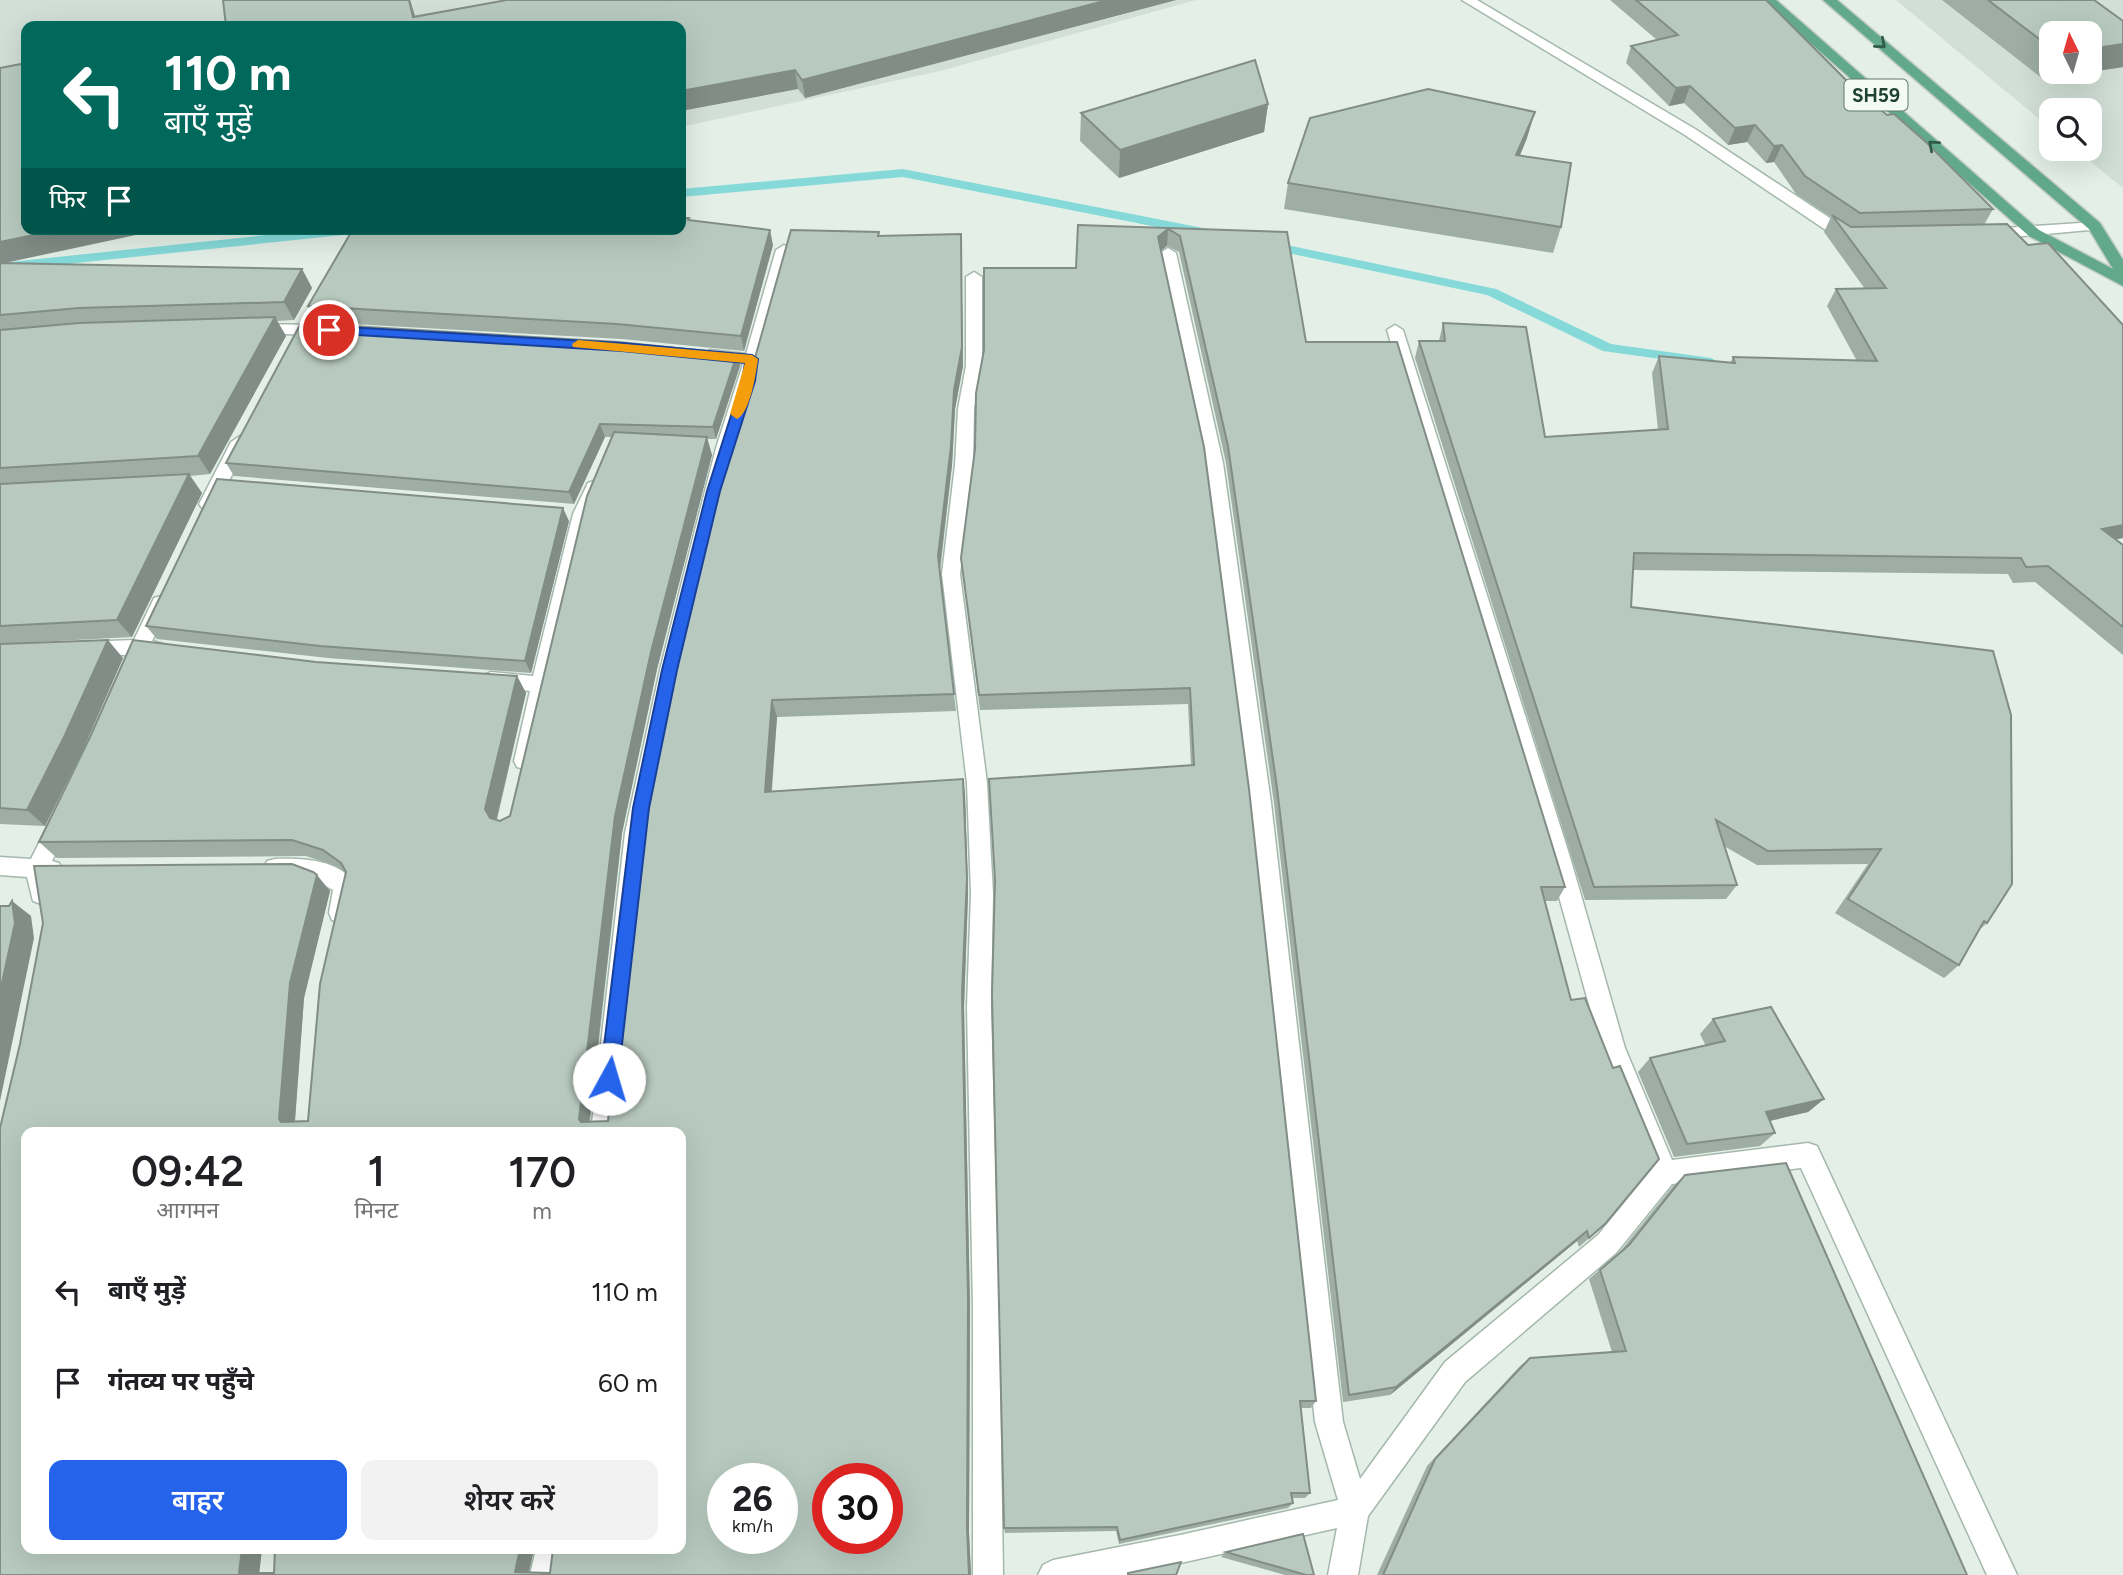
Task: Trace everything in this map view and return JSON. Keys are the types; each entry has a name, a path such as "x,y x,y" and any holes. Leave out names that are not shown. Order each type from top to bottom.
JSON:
{"main road":[{"name":"SH59","path":"1768,0 2034,233 2123,281"},
{"name":"SH59","path":"1829,0 2095,226 2123,273"}],"street":[{"path":"1468,0 1690,132 1847,238 1873,237"},
{"path":"1967,234 2034,233 2095,226"},
{"path":"604,1127 636,833 719,448 748,381 784,250"},
{"path":"1168,253 1214,463 1261,803 1329,1422 1355,1510"},
{"path":"974,277 974,366 966,409 964,465 951,574 977,783 982,894 979,1007 986,1308 988,1575"},
{"path":"232,330 304,322 343,331"},
{"path":"288,352 304,322"},
{"path":"1395,330 1559,857 1613,1048 1665,1173"},
{"path":"694,354 752,359"},
{"path":"200,521 250,424"},
{"path":"518,787 541,684 573,514 603,466"},
{"path":"125,682 170,584"},
{"path":"65,649 140,647 179,652"},
{"path":"468,678 541,684"},
{"path":"44,911 37,870 72,800"},
{"path":"0,866 37,870 79,870"},
{"path":"259,869 306,868 336,878 345,887 334,937"},
{"path":"1343,1575 1355,1510 1455,1372 1607,1244 1665,1173 1808,1155 2001,1575"},
{"path":"1053,1575 1180,1550 1355,1510"},
{"path":"545,1575 549,1554"}],"shaded area":[{"path":"0,0 1196,0 940,71 686,126 686,21 21,21 21,216 0,220"},
{"path":"1896,0 2123,0 2123,188 2090,161 2102,161 2102,98 2039,98 2039,119"}],"building":[{"path":"223,0 409,0 413,17 507,0 1108,0 802,80 795,70 686,90 686,21 225,21"},
{"path":"1636,0 1766,0 1850,84 1887,115 1894,114 1993,209 1860,213 1805,176 1782,145 1774,146 1755,125 1735,128 1690,86 1676,88 1631,46 1678,35"},
{"path":"1988,0 2094,0 2123,21 2123,44 2102,47 2102,21 2039,21 2039,39"},
{"path":"1255,60 1268,104 1120,150 1081,113"},
{"path":"21,64 21,235 33,235 0,242 0,68"},
{"path":"1428,89 1535,112 1516,155 1571,163 1561,227 1288,183 1310,118"},
{"path":"1832,215 1851,227 2007,224 2028,245 2048,243 2123,325 2123,525 2102,529 2123,545 2123,627 2048,566 2026,567 2021,558 1634,553 1631,607 1993,651 2011,715 2012,884 1987,923 1984,921 1959,965 1848,899 1881,849 1768,851 1716,820 1737,885 1594,887 1419,341 1445,341 1443,323 1526,327 1545,437 1668,429 1659,356 1735,363 1733,357 1877,361 1836,289 1886,288"},
{"path":"686,218 770,230 741,336 617,324 308,306 349,235 686,235"},
{"path":"1078,225 1287,232 1306,342 1397,342 1565,887 1541,887 1571,1000 1585,998 1613,1068 1620,1066 1659,1159 1606,1223 1589,1238 1587,1231 1396,1387 1349,1395 1277,788 1228,446 1180,236 1168,229 1158,237 1204,447 1249,789 1316,1401 1300,1401 1310,1493 1291,1493 1293,1503 1120,1540 1117,1527 1004,1528 992,994 995,880 989,779 1194,765 1190,688 979,695 961,558 975,449 976,393 984,350 984,268 1076,268"},
{"path":"791,230 879,232 878,236 961,234 962,347 954,390 951,446 938,556 954,694 772,700 765,792 963,779 967,878 962,993 968,1298 969,1575 0,1575 0,1128 20,1044 43,923 34,866 292,864 317,875 290,983 279,1119 281,1122 308,1121 320,984 346,872 341,863 323,850 292,840 39,842 133,640 316,662 517,676 485,809 490,818 500,821 510,816 587,496 614,432 707,437 651,652 615,816 579,1119 581,1122 608,1121 638,840 657,741 709,521"},
{"path":"0,263 302,269 284,302 79,308 0,315"},
{"path":"275,317 198,456 0,468 0,330 79,323"},
{"path":"301,323 618,342 737,354 713,427 600,424 569,492 226,463"},
{"path":"189,474 117,620 0,626 0,484"},
{"path":"217,479 563,508 525,661 320,646 146,626"},
{"path":"108,640 27,810 0,808 0,644"},
{"path":"12,901 15,923 0,992 0,906 9,906"},
{"path":"1771,1007 1824,1099 1766,1112 1775,1133 1687,1144 1650,1058 1725,1041 1713,1019"},
{"path":"1786,1163 1967,1575 1383,1575 1435,1459 1530,1358 1626,1351 1600,1270 1629,1245 1685,1175"},
{"path":"1303,1534 1314,1575 1226,1552"},
{"path":"1181,1562 1176,1575 1128,1575 1128,1573"}],"waterway":[{"path":"686,193 903,173 1213,234"},
{"path":"0,267 305,235"},
{"path":"1268,245 1491,292 1608,348 1711,362"}],"slow traffic":[{"path":"578,344 752,359 737,414"}],"route":[{"path":"329,330 622,347 752,359 748,381 713,491 670,670 636,833 609,1079"}]}
